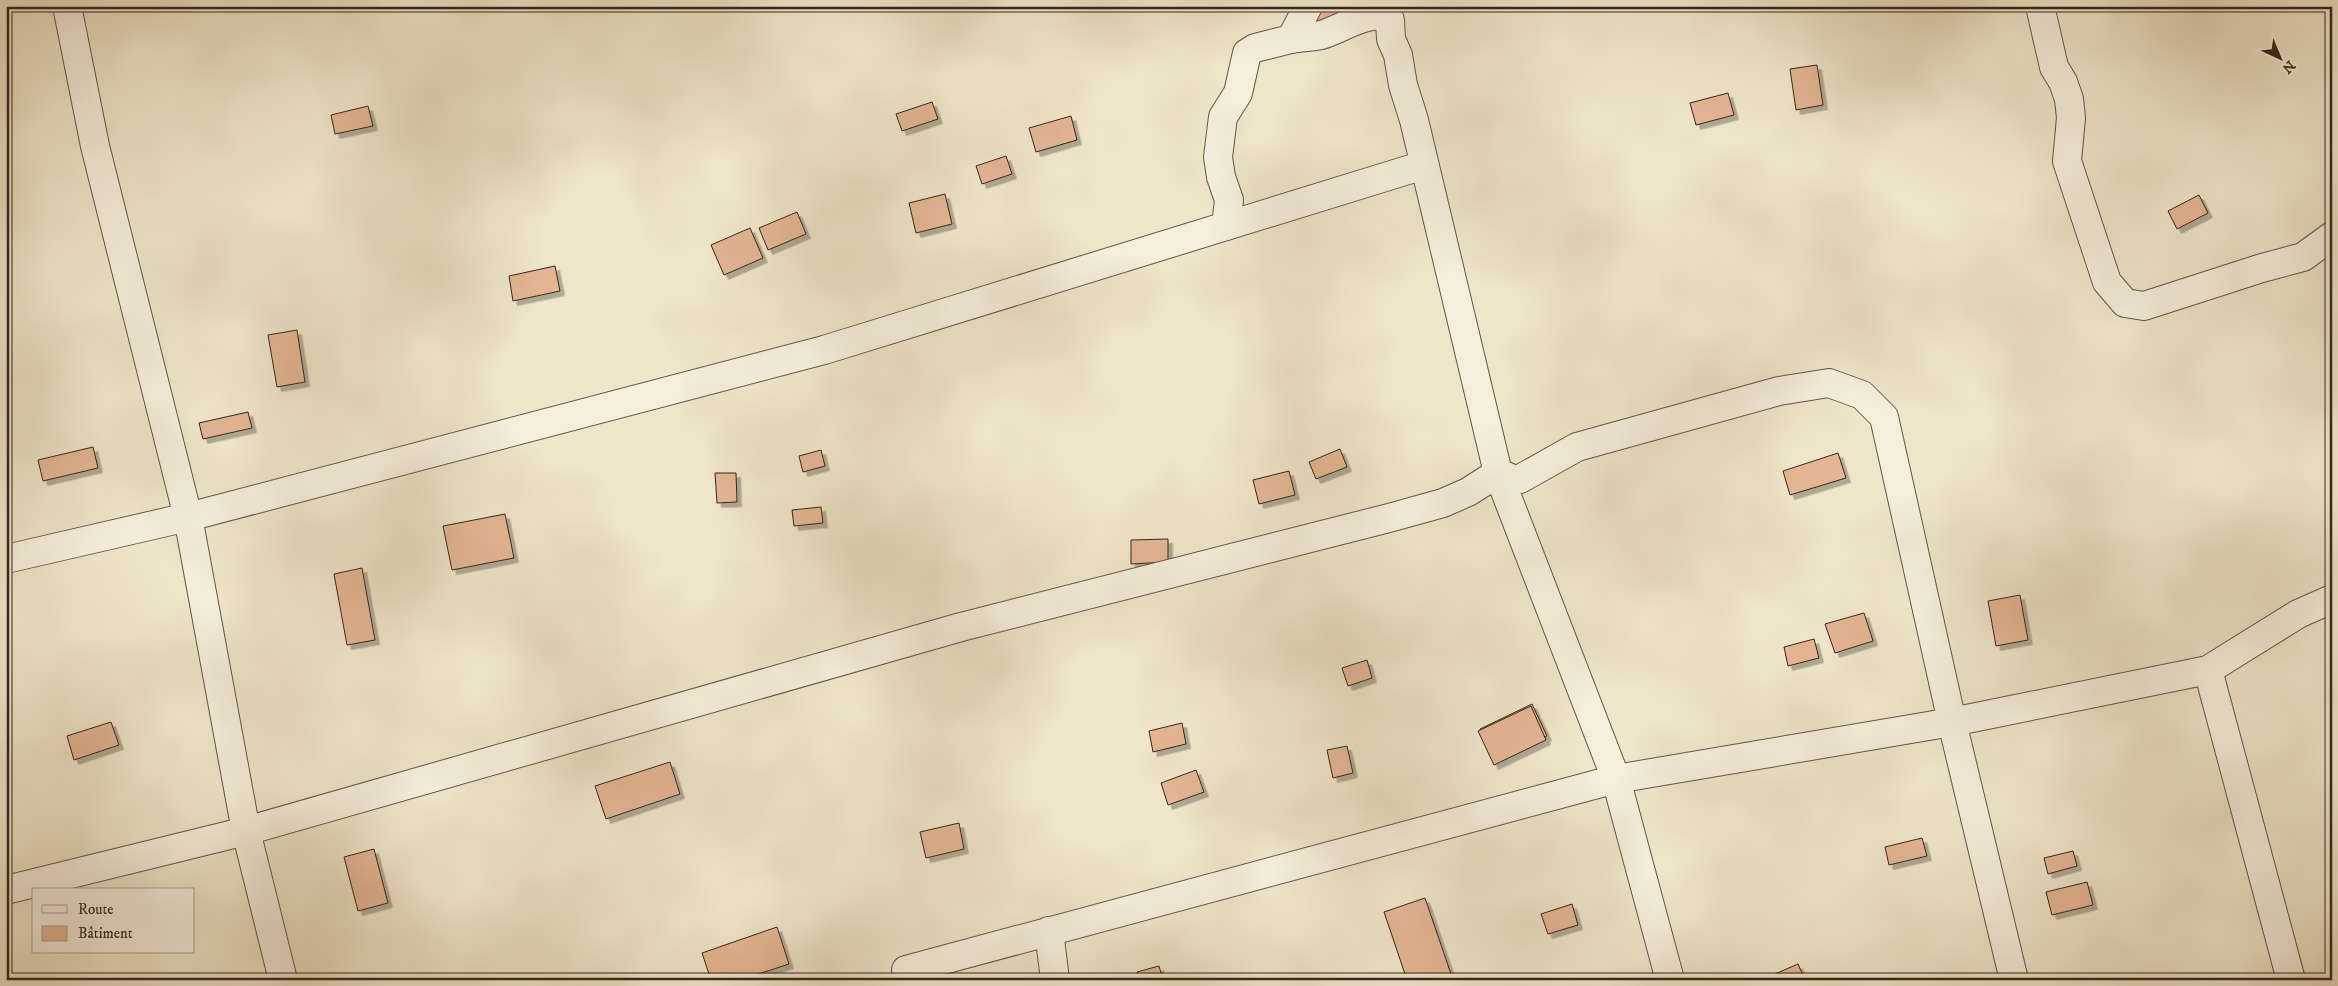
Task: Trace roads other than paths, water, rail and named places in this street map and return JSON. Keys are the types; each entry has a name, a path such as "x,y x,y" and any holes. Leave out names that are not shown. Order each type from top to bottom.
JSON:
{"street":[{"path":"67,6 95,146 188,517 246,831 283,980"},
{"path":"1291,39 1308,6"},
{"path":"2040,6 2054,67 2063,82 2068,99 2071,118 2067,161 2106,282 2125,303 2144,306 2262,268 2303,257 2332,236"},
{"path":"1226,226 1229,200 1221,177 1218,156 1224,117 1238,93 1247,53 1255,48 1291,39 1322,35 1373,15 1386,16 1390,20 1391,39 1398,55 1403,85 1414,120 1498,473 1616,779 1670,980"},
{"path":"6,559 188,517 824,350 1424,165"},
{"path":"1498,473 1513,480 1520,479 1577,447 1779,391 1829,383 1862,395 1884,417 1952,722 2014,980"},
{"path":"6,890 246,831 961,627 1443,503 1468,492 1498,473"},
{"path":"906,970 1616,779 1952,722 2208,670 2298,614 2332,599"},
{"path":"2208,670 2291,980"},
{"path":"1049,931 1055,980"}]}
